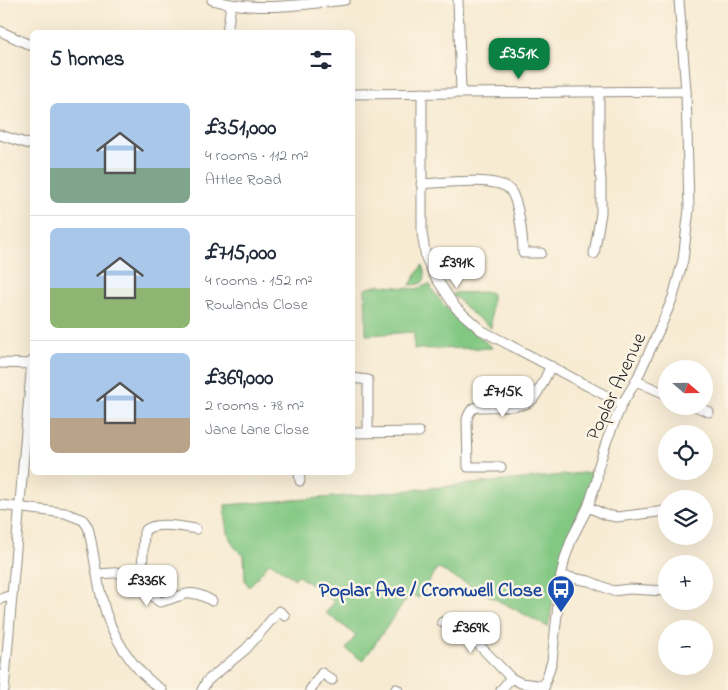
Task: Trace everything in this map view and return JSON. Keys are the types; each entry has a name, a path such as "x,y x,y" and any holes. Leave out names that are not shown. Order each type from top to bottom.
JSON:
{"street":[{"path":"215,1 231,5 271,8 345,0"},
{"path":"458,0 461,92"},
{"name":"Poplar Avenue","path":"544,688 552,661 561,576 572,538 588,507 597,480 598,468 606,440 622,404 636,381 670,304 684,260 689,210 686,91 679,0"},
{"path":"226,30 231,5"},
{"path":"0,31 30,45"},
{"path":"355,94 686,91"},
{"path":"594,254 601,213 599,92"},
{"path":"422,93 422,233 426,258 434,275 456,308 481,330 622,404"},
{"path":"0,135 30,144"},
{"path":"421,184 490,182 511,190 522,229 523,253 541,253"},
{"path":"0,363 30,362"},
{"path":"501,467 468,467 467,419 469,412 478,406 525,405 532,400 551,366"},
{"path":"355,378 368,380 368,432"},
{"path":"636,381 658,391"},
{"path":"4,690 4,643 12,595 30,386"},
{"path":"355,433 419,432"},
{"path":"0,505 65,513 83,520 88,527 102,599 112,629 126,655 148,686 162,690"},
{"path":"588,507 606,515 617,517 658,512"},
{"path":"196,529 178,526 154,526 145,529 142,571 150,593 160,602 192,593 200,593 212,601"},
{"path":"98,574 142,571"},
{"path":"561,576 589,581 612,591 629,589 658,591"},
{"path":"0,599 12,595"},
{"path":"202,690 207,681 246,649 279,611 285,616"},
{"path":"442,622 478,644 511,678 521,683 544,688"},
{"path":"310,690 322,673 332,680"},
{"path":"501,690 511,678"}],"green space":[{"path":"422,265 425,274 423,282 410,285"},
{"path":"429,284 449,311 493,348 414,349 414,332 366,335 365,289 379,285 416,289"},
{"path":"489,292 492,294 491,328 468,310 457,298 452,296 454,293"},
{"path":"593,472 591,485 563,549 548,627 437,568 419,598 410,594 363,661 346,649 356,635 326,613 334,602 313,583 311,585 297,575 295,579 270,562 249,587 245,580 244,555 234,546 228,533 225,505 360,495"}],"place":[{"name":"Poplar Ave / Cromwell Close","path":"561,613"}]}
